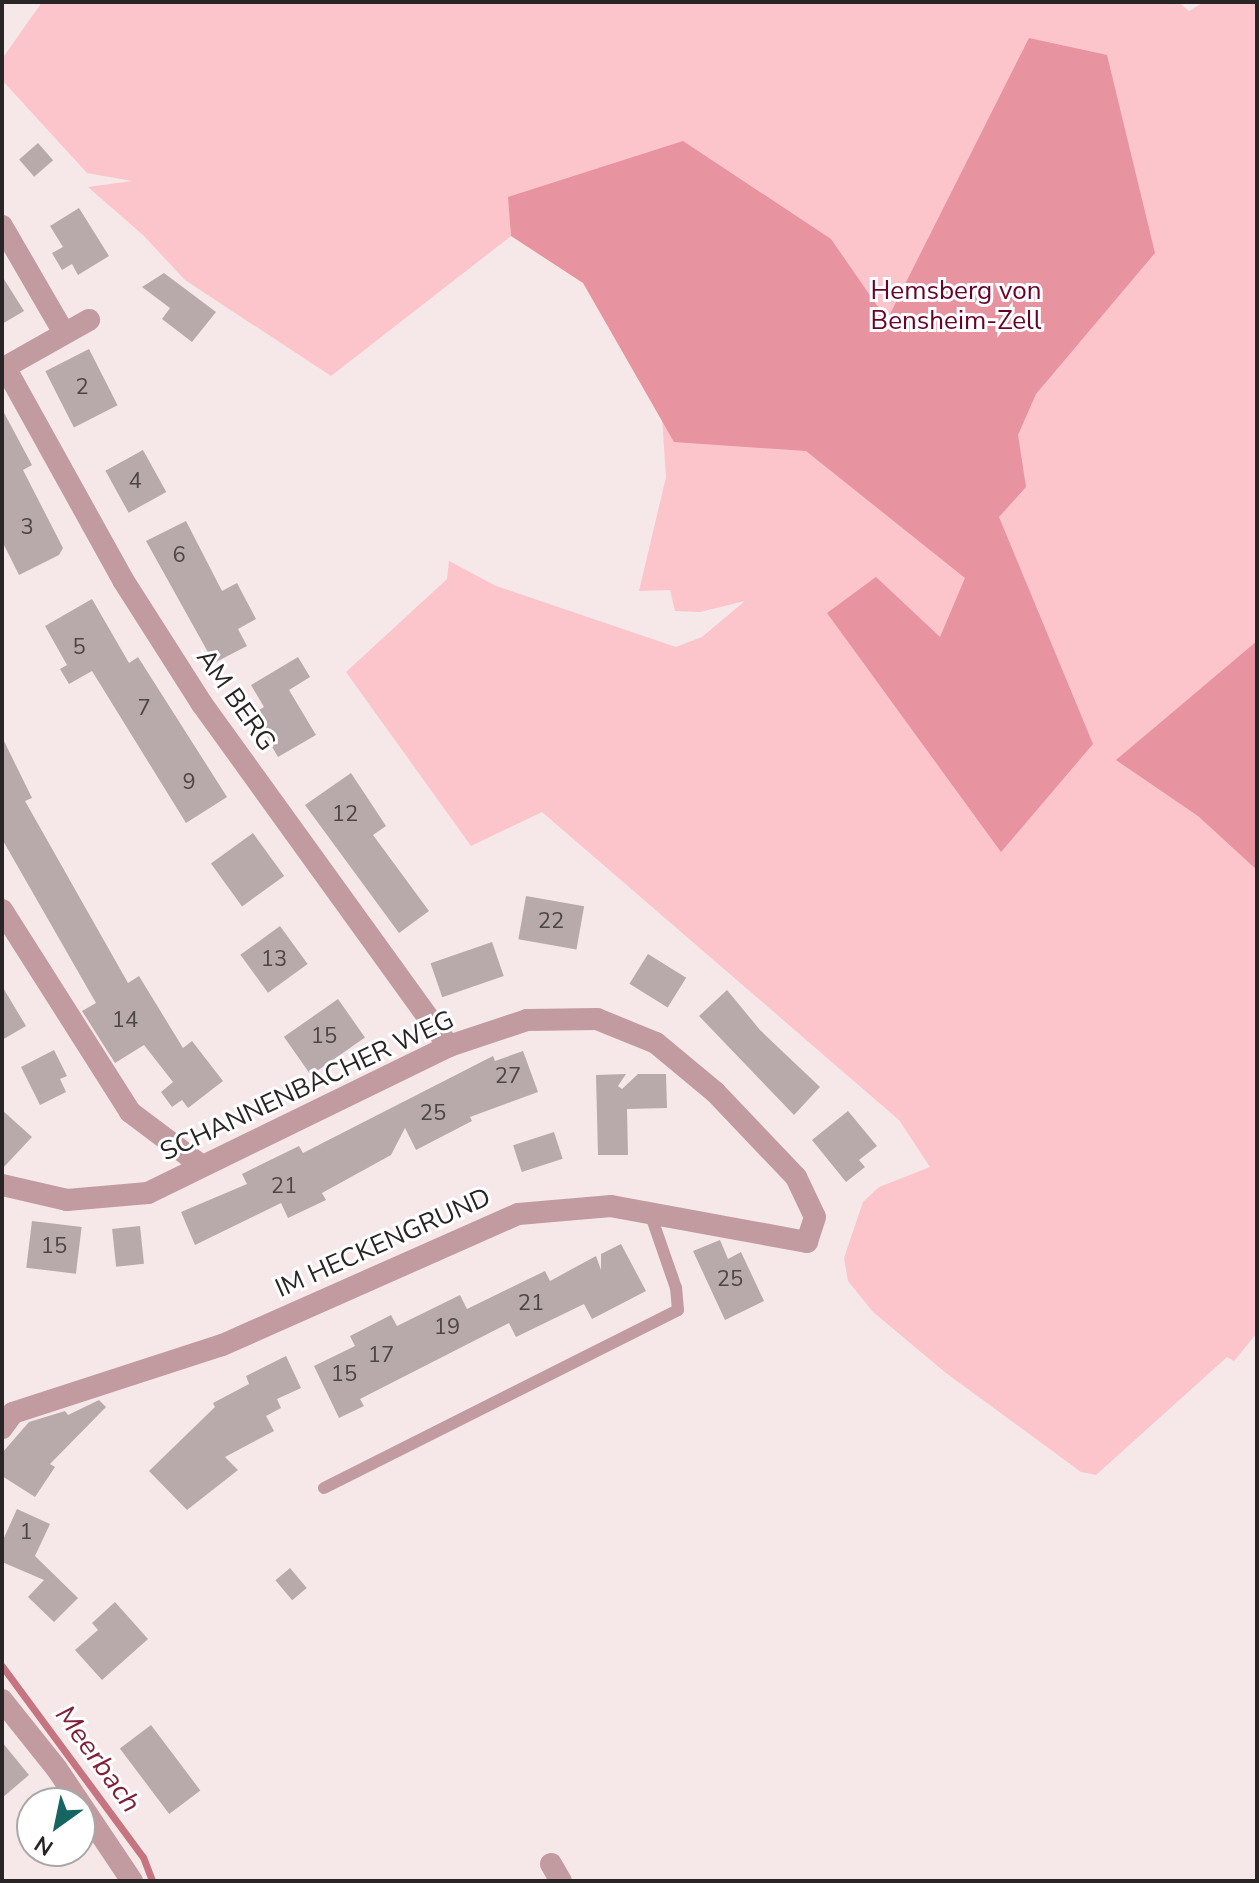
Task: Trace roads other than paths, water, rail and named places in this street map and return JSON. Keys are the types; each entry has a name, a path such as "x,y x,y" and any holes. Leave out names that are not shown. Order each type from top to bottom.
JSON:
{"street":[{"path":"2,226 64,333"},
{"path":"3,368 89,320"},
{"name":"AM BERG","path":"3,368 123,580 202,704 449,1046"},
{"path":"2,910 130,1112 202,1166"},
{"name":"SCHANNENBACHER WEG","path":"2,1185 67,1200 103,1200 148,1193 449,1046 527,1020 597,1019 656,1043 715,1092 796,1177 815,1217 807,1242"},
{"name":"IM HECKENGRUND","path":"6,1415 222,1345 518,1214 611,1206 807,1242"},
{"path":"2,1700 57,1769 132,1881"}],"lane":[{"path":"324,1488 678,1310 676,1288 650,1213"}],"waterway":[{"name":"Meerbach","path":"2,1666 143,1857 152,1881"}],"park label":[{"name":"Hemsberg von Bensheim-Zell","path":"956,306"}]}
